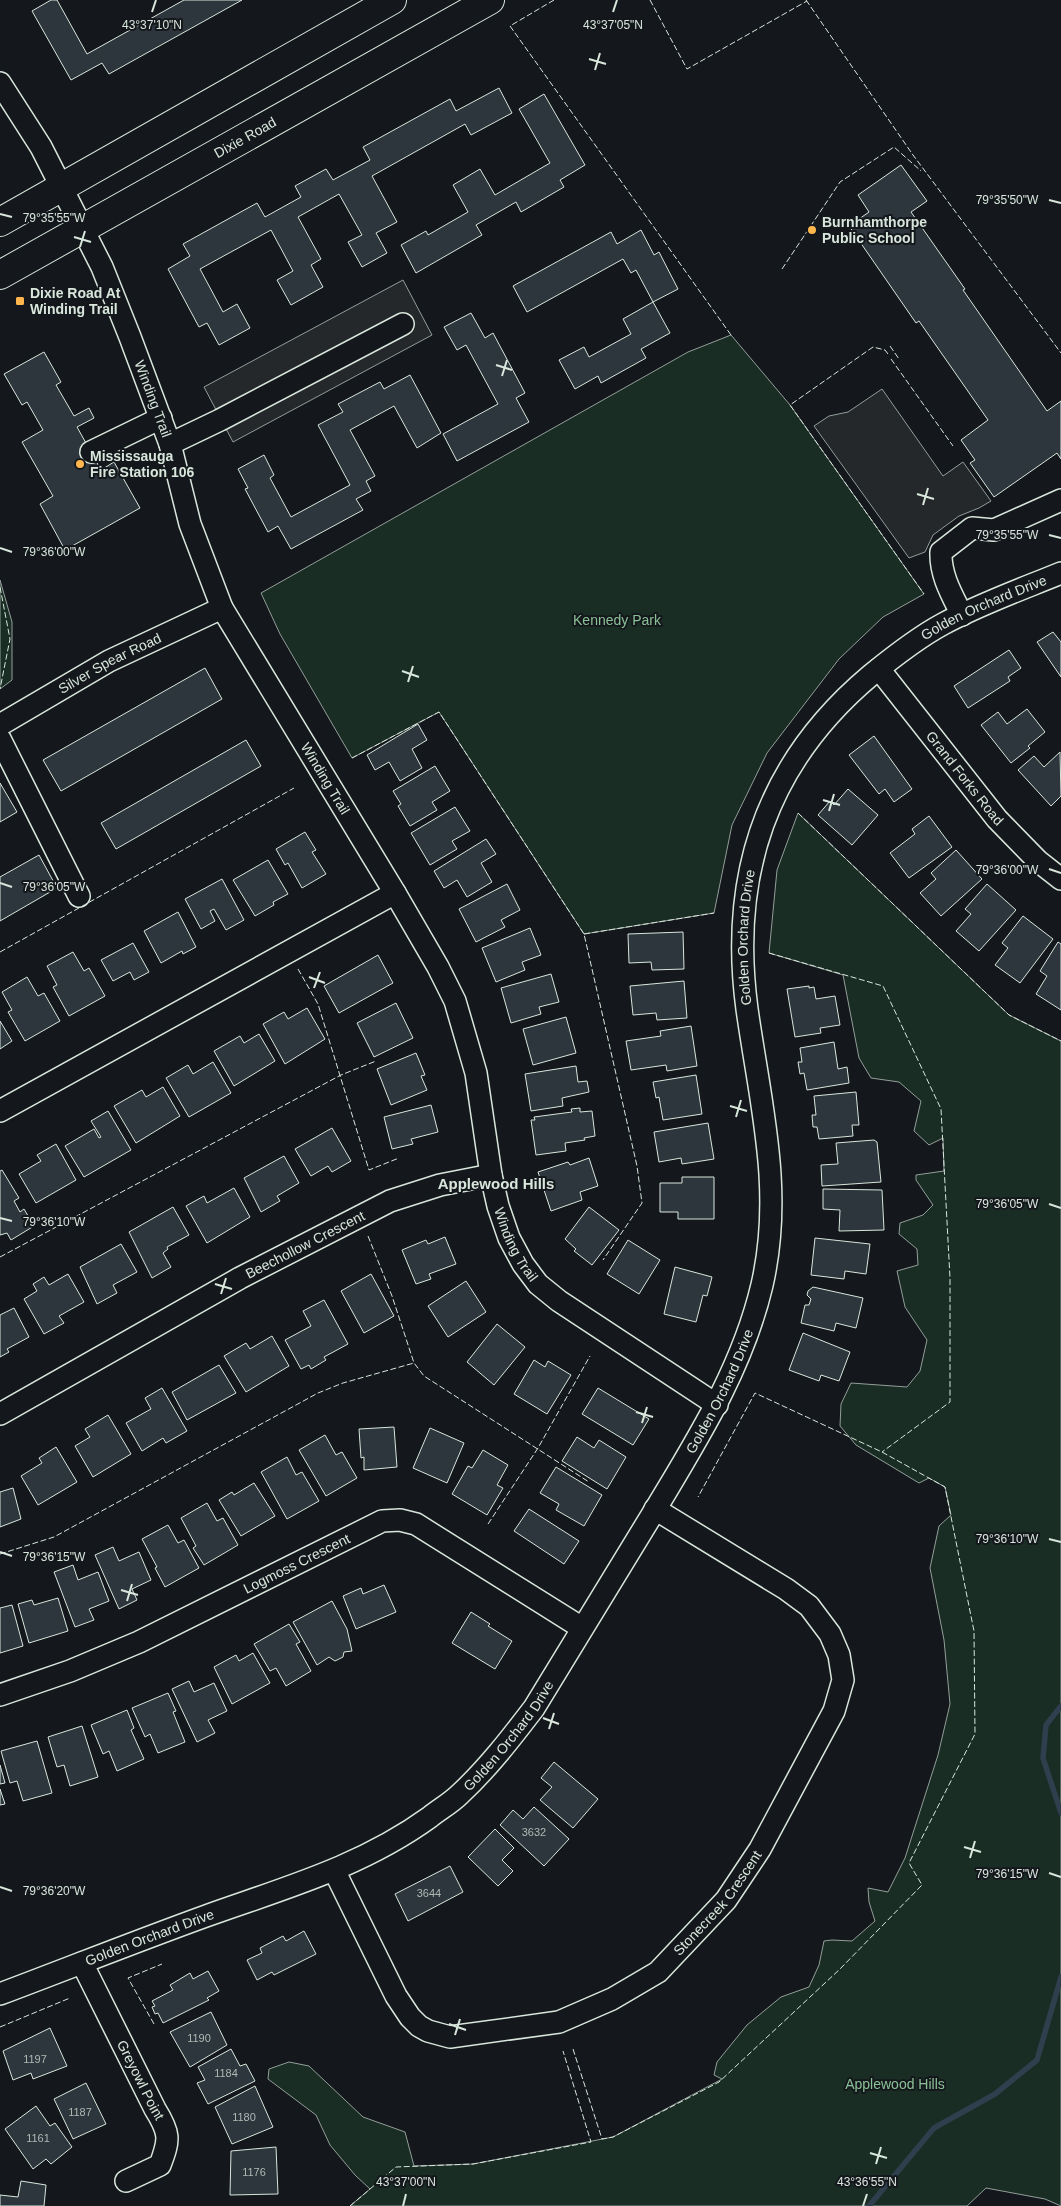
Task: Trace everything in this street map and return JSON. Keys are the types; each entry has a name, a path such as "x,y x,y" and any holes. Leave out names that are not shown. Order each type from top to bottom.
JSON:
{"main road":[{"path":"0,222 392,0"},
{"name":"Dixie Road","path":"0,275 490,0"}],"street":[{"name":"Winding Trail","path":"0,84 41,147 83,228 127,328 170,444 190,524 222,608 275,699 395,893 438,967 455,1001 476,1073 491,1175 498,1206 509,1238 523,1264 538,1284 559,1301 614,1339 717,1405"},
{"path":"170,444 220,420 403,324"},
{"path":"91,452 161,418"},
{"path":"962,615 944,575 941,552 972,528 994,530 1061,500"},
{"name":"Golden Orchard Drive","path":"0,1994 334,1870 387,1845 459,1796 497,1756 534,1708 717,1405 747,1336 762,1285 771,1214 770,1155 743,976 742,938 744,903 752,864 767,810 800,752 825,719 857,687 879,669 914,642 942,624 1061,572"},
{"name":"Silver Spear Road","path":"0,724 109,661 222,608"},
{"name":"Grand Forks Road","path":"879,669 997,819 1038,861 1061,879"},
{"path":"0,739 79,896"},
{"path":"0,1111 395,893"},
{"name":"Beechollow Crescent","path":"0,1414 240,1278 390,1201 440,1185 491,1175"},
{"name":"Stonecreek Crescent","path":"334,1870 396,1996 405,2010 419,2026 438,2035 450,2037 559,2022 612,1999 658,1972 720,1906 744,1875 760,1849 834,1710 843,1680 839,1655 830,1634 809,1606 786,1589 655,1509"},
{"name":"Logmoss Crescent","path":"0,1695 70,1671 139,1642 382,1521 400,1520 416,1524 582,1628"},
{"name":"Greyowl Point","path":"82,1963 155,2109 166,2127 168,2144 160,2165 126,2181"}],"green space":[{"name":"Kennedy Park","path":"731,335 790,405 924,594 883,617 839,659 767,753 732,825 714,913 584,934 439,712 352,758 280,634 261,593 688,352"},
{"path":"0,580 12,622 12,680 0,689"},
{"name":"Applewood Hills","path":"798,813 1009,1015 1061,1041 1061,2206 1045,2199 986,2188 967,2206 350,2206 370,2189 355,2175 330,2145 316,2115 268,2079 269,2069 289,2062 309,2066 363,2117 405,2132 414,2166 473,2164 613,2137 722,2079 714,2075 717,2062 747,2025 781,1997 809,1987 819,1965 824,1941 852,1941 875,1921 869,1902 868,1888 888,1892 905,1858 938,1755 950,1704 944,1640 930,1568 939,1526 951,1515 945,1487 929,1478 919,1483 856,1445 840,1426 841,1404 851,1383 907,1387 920,1371 927,1340 905,1307 897,1271 918,1265 917,1249 899,1234 900,1223 923,1215 933,1205 916,1180 916,1175 944,1171 943,1138 929,1145 914,1131 921,1101 899,1082 871,1078 859,1058 843,975 769,953 777,870"}],"shaded area":[{"path":"403,280 432,335 233,442 204,387"},
{"path":"882,389 943,476 963,462 991,501 959,516 933,535 925,552 909,558 814,426 829,416 848,412"}],"building":[{"path":"51,0 57,0 87,54 184,0 242,0 109,74 102,63 71,80 32,11"},
{"path":"499,88 512,113 471,135 465,124 372,176 397,222 376,233 387,253 362,267 348,242 362,235 339,194 298,217 321,259 311,265 323,287 291,305 277,280 293,271 271,230 200,269 223,312 237,304 250,328 219,345 207,323 199,327 168,269 190,256 183,244 257,203 265,217 301,197 295,186 326,169 333,180 370,160 363,147 450,99 456,111"},
{"path":"544,94 585,165 560,180 564,187 521,212 516,202 476,225 482,235 416,273 401,245 426,231 428,235 468,212 453,185 480,169 495,195 550,163 519,109"},
{"path":"901,165 927,201 911,212 965,289 963,290 1047,411 1061,401 1061,459 1057,453 994,497 970,463 975,460 961,440 988,420 919,321 916,323 849,226 869,212 858,195"},
{"path":"641,230 654,255 659,252 678,289 653,302 636,270 631,273 623,259 527,312 513,286 611,232 617,244"},
{"path":"653,302 670,333 641,349 646,358 601,383 598,376 575,389 559,360 584,347 589,357 631,334 623,319"},
{"path":"471,313 485,338 493,333 525,393 516,398 529,422 457,461 443,434 498,404 466,345 457,350 444,327"},
{"path":"44,352 61,382 56,385 74,416 89,408 94,418 77,427 101,470 114,462 140,508 65,550 40,504 53,496 22,442 43,430 27,402 22,405 4,374"},
{"path":"410,375 441,433 417,448 394,406 350,430 375,476 366,481 371,491 356,499 363,510 291,549 278,526 268,532 245,489 248,488 238,469 264,455 274,475 270,478 291,517 350,485 318,425 343,412 338,404 380,382 384,389"},
{"path":"1053,632 1061,642 1061,677 1037,642"},
{"path":"1009,650 1021,668 1008,677 1010,681 968,708 954,686"},
{"path":"205,668 222,699 61,791 43,760"},
{"path":"1027,709 1045,732 1028,746 1030,748 1011,763 981,725 998,712 1007,724"},
{"path":"418,724 427,740 412,749 422,768 400,781 389,762 375,770 367,755"},
{"path":"874,736 912,789 894,802 885,789 879,794 849,755"},
{"path":"246,740 261,766 116,849 101,823"},
{"path":"1060,752 1061,796 1051,806 1018,770 1034,756 1044,767"},
{"path":"435,766 450,791 432,802 437,810 410,826 398,806 401,804 393,791"},
{"path":"0,783 17,812 0,822"},
{"path":"848,789 878,815 852,845 818,815 830,801 834,805"},
{"path":"455,807 470,831 452,841 457,849 430,865 411,833"},
{"path":"929,816 952,847 909,878 890,853 915,834 912,829"},
{"path":"305,832 316,850 312,852 326,874 302,888 288,863 285,865 276,849"},
{"path":"486,839 496,854 481,863 492,882 467,897 457,880 444,888 434,871"},
{"path":"956,850 982,879 941,916 920,893 936,879 931,873"},
{"path":"39,855 57,888 0,921 0,877"},
{"path":"268,860 288,894 273,902 274,905 255,916 233,880"},
{"path":"222,879 244,920 226,930 214,909 210,911 215,921 201,929 185,899"},
{"path":"507,884 520,910 501,920 505,927 476,942 459,909"},
{"path":"987,884 1016,910 979,951 956,931 971,914 965,909"},
{"path":"178,912 196,947 183,954 182,951 161,963 144,931"},
{"path":"1023,916 1053,939 1020,983 995,965 1008,948 1002,943"},
{"path":"530,928 541,955 522,962 525,970 496,982 482,948"},
{"path":"683,932 684,969 652,970 651,962 629,963 628,934"},
{"path":"1058,942 1061,944 1061,1010 1036,994 1047,976 1040,971"},
{"path":"133,943 149,972 134,980 130,972 113,981 101,960"},
{"path":"73,952 84,971 89,968 105,996 69,1016 53,987 57,985 47,966"},
{"path":"378,955 393,983 339,1013 324,986"},
{"path":"551,974 559,1002 539,1007 541,1014 511,1023 501,988"},
{"path":"27,977 38,996 44,993 60,1021 25,1041 8,1012 12,1010 2,992"},
{"path":"684,981 687,1018 657,1020 656,1013 633,1015 630,986"},
{"path":"809,986 809,988 814,987 816,999 835,996 840,1025 820,1028 821,1033 795,1037 787,989"},
{"path":"396,1003 413,1038 374,1057 357,1023"},
{"path":"307,1008 325,1039 285,1064 263,1024 284,1012 288,1019"},
{"path":"566,1017 576,1053 533,1065 523,1029"},
{"path":"0,1021 12,1041 0,1049"},
{"path":"691,1026 697,1066 667,1071 666,1065 631,1070 626,1041 661,1036 660,1031"},
{"path":"259,1034 275,1061 234,1086 214,1051 240,1036 244,1043"},
{"path":"834,1042 838,1069 847,1067 849,1083 807,1090 804,1073 800,1074 798,1062 802,1062 800,1048"},
{"path":"416,1053 425,1075 421,1076 427,1090 391,1105 377,1069"},
{"path":"213,1062 231,1093 189,1117 166,1078 188,1065 193,1074"},
{"path":"576,1066 578,1082 587,1081 589,1092 562,1098 563,1106 531,1111 525,1074"},
{"path":"696,1075 702,1114 663,1120 659,1097 656,1098 653,1082"},
{"path":"163,1087 180,1116 136,1143 114,1106 142,1090 146,1097"},
{"path":"856,1092 859,1125 852,1125 853,1136 819,1139 817,1127 813,1127 812,1115 816,1115 814,1096"},
{"path":"431,1105 438,1132 411,1139 413,1144 392,1149 384,1117"},
{"path":"580,1108 580,1112 592,1111 595,1136 584,1138 585,1140 565,1143 566,1151 536,1155 531,1120 535,1120 534,1117 572,1112 571,1109"},
{"path":"108,1111 131,1150 84,1177 65,1146 94,1129 99,1138 101,1137 91,1121"},
{"path":"708,1123 714,1159 682,1164 681,1158 659,1162 654,1132"},
{"path":"332,1128 351,1161 332,1172 328,1166 311,1176 295,1149"},
{"path":"874,1140 877,1142 881,1182 822,1186 821,1165 838,1164 836,1143"},
{"path":"56,1144 76,1180 36,1203 19,1174 41,1161 37,1155"},
{"path":"284,1156 299,1183 277,1196 280,1201 261,1212 244,1178"},
{"path":"589,1158 598,1186 580,1192 582,1200 551,1211 538,1172 568,1162 570,1165"},
{"path":"2,1170 19,1198 14,1201 20,1212 24,1209 34,1226 11,1240 7,1233 0,1235 0,1171"},
{"path":"682,1177 714,1177 714,1219 678,1219 678,1212 660,1212 660,1183 682,1183"},
{"path":"234,1188 250,1217 207,1243 186,1206 204,1196 207,1203"},
{"path":"823,1189 882,1190 884,1230 839,1231 840,1210 823,1209"},
{"path":"173,1207 189,1235 167,1247 168,1249 163,1253 171,1267 152,1278 129,1232"},
{"path":"589,1207 619,1230 592,1265 574,1251 576,1249 565,1239"},
{"path":"445,1237 456,1264 429,1274 431,1279 416,1284 402,1250 426,1240 428,1244"},
{"path":"815,1238 870,1244 866,1274 845,1271 844,1279 811,1275"},
{"path":"628,1240 660,1260 639,1294 607,1274"},
{"path":"121,1244 137,1272 113,1285 117,1293 97,1304 80,1267"},
{"path":"675,1267 712,1277 707,1296 703,1295 696,1322 664,1314"},
{"path":"68,1274 84,1302 59,1316 64,1323 44,1334 24,1299 37,1291 33,1284 44,1277 49,1285"},
{"path":"371,1274 394,1316 364,1333 341,1291"},
{"path":"466,1281 486,1312 448,1337 428,1306"},
{"path":"813,1287 863,1298 856,1328 836,1323 834,1331 801,1323 805,1305 809,1305 811,1299 807,1295 808,1291"},
{"path":"324,1300 348,1344 324,1357 326,1360 311,1369 309,1365 301,1369 285,1340 311,1326 303,1311"},
{"path":"14,1308 29,1337 7,1349 9,1352 0,1357 0,1315"},
{"path":"497,1324 525,1347 494,1385 467,1362"},
{"path":"803,1333 850,1352 839,1381 821,1375 819,1381 789,1370"},
{"path":"272,1336 289,1366 246,1392 224,1356 246,1343 250,1349"},
{"path":"534,1360 545,1367 548,1361 571,1375 547,1414 514,1394"},
{"path":"219,1365 236,1393 187,1420 172,1392"},
{"path":"162,1388 187,1431 166,1443 163,1438 142,1451 126,1423 151,1409 145,1398"},
{"path":"598,1388 649,1419 633,1445 582,1414"},
{"path":"108,1415 131,1454 93,1477 75,1446 90,1437 85,1429"},
{"path":"394,1427 397,1467 364,1470 364,1457 361,1458 359,1429"},
{"path":"430,1428 464,1443 447,1483 413,1468"},
{"path":"325,1435 336,1455 342,1452 357,1478 326,1496 299,1450"},
{"path":"577,1437 594,1448 599,1440 626,1457 607,1489 562,1461"},
{"path":"56,1447 77,1482 38,1505 21,1476 42,1463 39,1458"},
{"path":"483,1450 508,1465 497,1485 503,1488 487,1515 452,1494 468,1466 472,1468"},
{"path":"287,1457 296,1475 302,1472 319,1501 287,1519 261,1472"},
{"path":"556,1467 602,1495 584,1526 556,1510 559,1504 540,1493"},
{"path":"254,1483 275,1516 241,1536 219,1500 232,1492 234,1495"},
{"path":"13,1488 21,1519 0,1527 0,1492"},
{"path":"207,1503 217,1521 223,1518 238,1545 204,1565 193,1548 196,1546 181,1518"},
{"path":"529,1509 579,1541 564,1564 514,1531"},
{"path":"168,1525 178,1543 184,1540 199,1568 165,1587 142,1539"},
{"path":"113,1547 119,1561 139,1552 151,1580 132,1589 137,1600 119,1609 95,1555"},
{"path":"73,1565 78,1580 98,1572 109,1601 89,1609 94,1620 75,1627 54,1572"},
{"path":"384,1585 396,1612 356,1629 343,1596 361,1588 363,1594"},
{"path":"58,1598 68,1631 29,1643 18,1604 32,1600 34,1605"},
{"path":"332,1601 347,1629 352,1651 344,1652 343,1657 335,1661 329,1657 317,1665 293,1622"},
{"path":"12,1605 23,1646 0,1653 0,1608"},
{"path":"471,1612 490,1624 488,1626 512,1641 495,1669 452,1643"},
{"path":"289,1624 300,1642 296,1644 311,1671 286,1686 276,1668 270,1671 254,1644"},
{"path":"253,1653 270,1683 232,1704 214,1667 236,1655 239,1661"},
{"path":"189,1681 194,1692 214,1683 227,1711 208,1720 215,1733 197,1742 172,1689"},
{"path":"168,1693 176,1711 173,1712 185,1742 158,1753 150,1734 145,1737 132,1708"},
{"path":"127,1710 134,1728 131,1730 144,1759 117,1771 109,1751 103,1754 91,1725"},
{"path":"82,1726 98,1777 70,1786 64,1765 57,1767 48,1737"},
{"path":"37,1741 52,1793 23,1801 17,1781 10,1783 1,1751"},
{"path":"554,1762 598,1799 573,1828 540,1800 552,1787 541,1778"},
{"path":"0,1765 5,1783 0,1784"},
{"path":"0,1789 5,1804 0,1805"},
{"path":"534,1807 569,1839 544,1866 500,1825 513,1810 523,1819"},
{"path":"495,1829 514,1848 502,1860 513,1871 498,1886 468,1857"},
{"path":"450,1866 463,1892 408,1921 395,1894"},
{"path":"304,1931 316,1954 274,1975 272,1972 257,1980 247,1960 262,1953 260,1948 283,1936 286,1941"},
{"path":"208,1971 219,1991 207,1998 209,2000 163,2023 158,2013 155,2014 152,2007 155,2006 152,2001 173,1990 170,1985 190,1973 193,1979"},
{"path":"211,2012 227,2045 190,2067 170,2032"},
{"path":"50,2028 67,2066 33,2079 31,2073 13,2080 3,2051"},
{"path":"231,2049 240,2066 246,2064 255,2081 208,2104 197,2083 205,2080 198,2067"},
{"path":"86,2083 106,2124 73,2139 54,2099"},
{"path":"255,2086 273,2127 232,2144 215,2107"},
{"path":"36,2106 50,2126 55,2123 72,2147 51,2164 46,2159 33,2169 5,2129"},
{"path":"276,2147 278,2194 230,2195 231,2151"},
{"path":"21,2181 46,2185 44,2206 0,2206 0,2195 18,2197"}],"waterway":[{"path":"1061,1706 1046,1725 1043,1758 1061,1813"},
{"path":"869,2206 934,2128 995,2094 1037,2060 1061,1977"}],"fence":[{"path":"554,0 510,26 731,335"},
{"path":"650,0 687,69 807,1"},
{"path":"806,0 913,155 1061,353"},
{"path":"782,269 840,182 894,147 921,171"},
{"path":"890,346 899,359"},
{"path":"888,354 885,350 873,347 790,405 924,594"},
{"path":"891,359 953,446"},
{"path":"0,587 10,639 0,689"},
{"path":"352,758 439,712 584,934 637,1166 642,1203 603,1260"},
{"path":"0,952 294,788"},
{"path":"798,813 1009,1015 1061,1041"},
{"path":"584,934 714,913"},
{"path":"769,953 883,986 941,1109 950,1278 950,1402 882,1452"},
{"path":"298,969 318,1004 369,1170 399,1158"},
{"path":"0,1257 341,1075 376,1061"},
{"path":"368,1236 392,1296 414,1363 424,1376 589,1482"},
{"path":"488,1524 538,1448 590,1356"},
{"path":"0,1554 54,1537 318,1393 343,1383 414,1363"},
{"path":"573,2049 602,2139 613,2137 719,2082 840,1969 922,1885 909,1863 975,1734 974,1631 945,1487 882,1452 755,1393 698,1497"},
{"path":"154,2024 128,1978 162,1964"},
{"path":"0,2027 70,1998"},
{"path":"350,2206 396,2167 473,2164 591,2142 563,2051"}],"place":[{"name":"Burnhamthorpe Public School","path":"812,230"},
{"name":"Dixie Road At Winding Trail","path":"20,301"},
{"name":"Mississauga Fire Station 106","path":"80,464"}],"district":[{"name":"Applewood Hills","path":"496,1184"}]}
